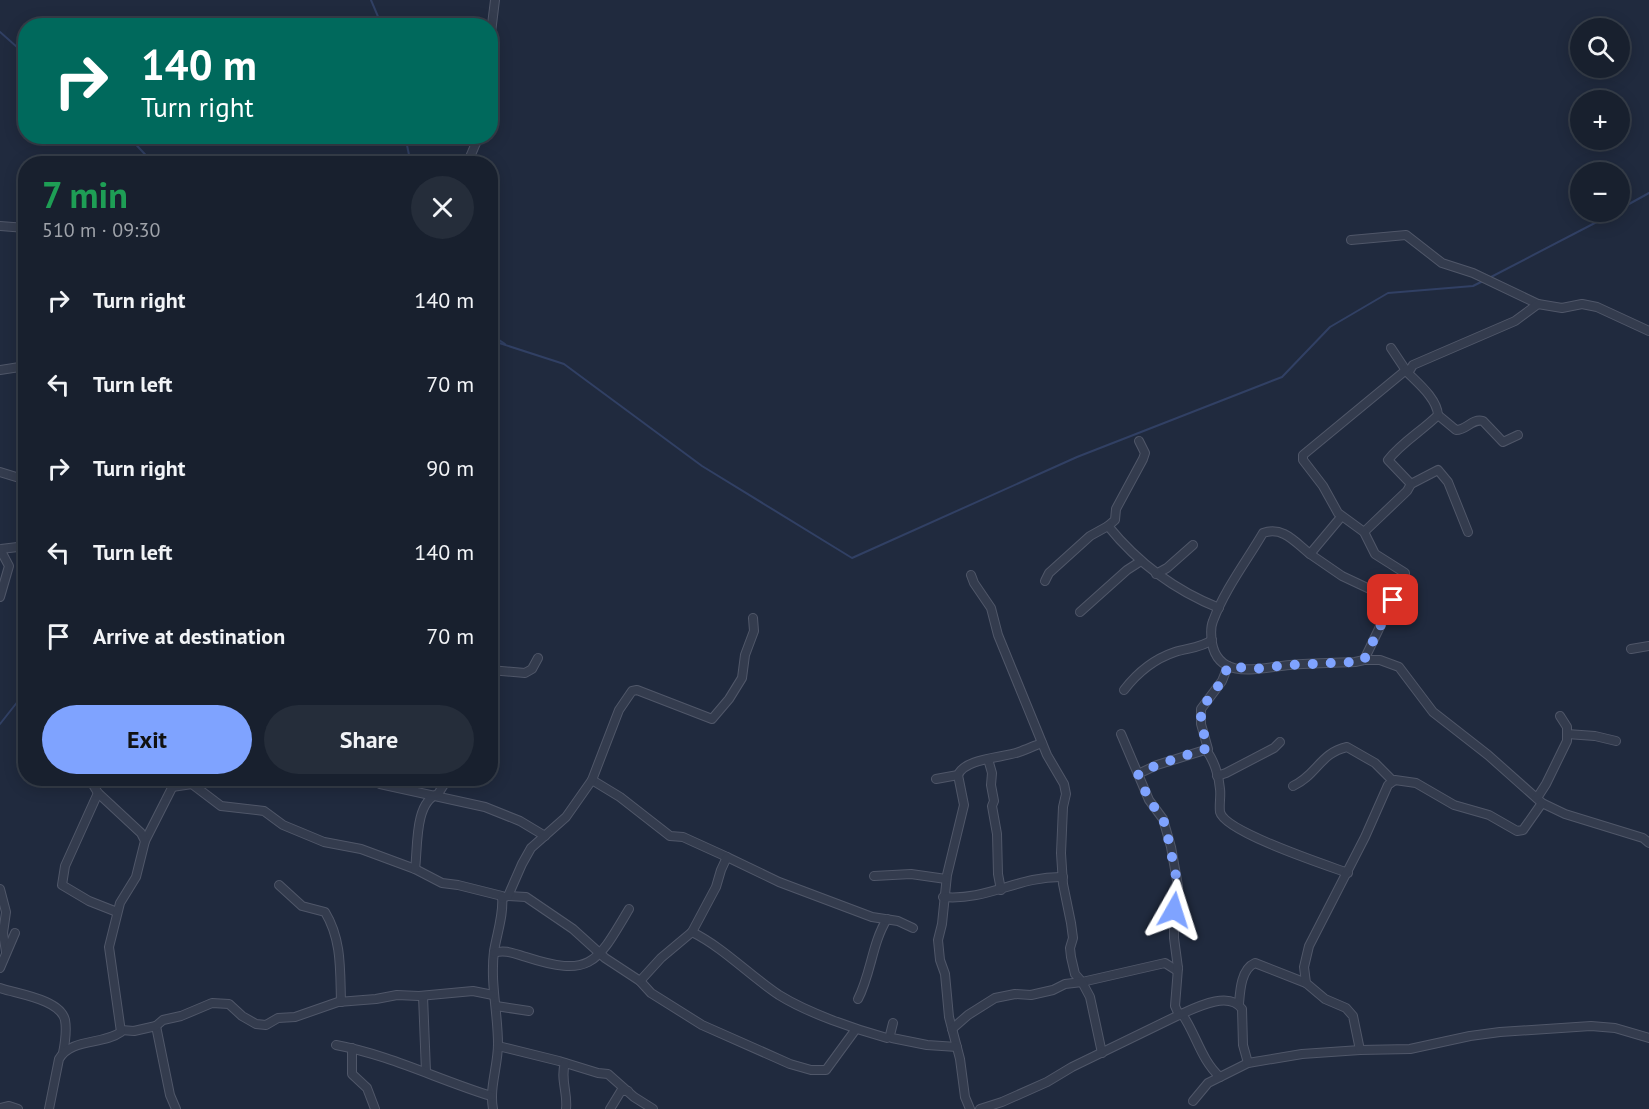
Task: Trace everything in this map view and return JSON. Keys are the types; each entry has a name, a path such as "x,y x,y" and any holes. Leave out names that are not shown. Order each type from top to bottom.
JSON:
{"street":[{"path":"493,18 495,0"},
{"path":"0,226 18,227"},
{"path":"1351,240 1406,235 1442,263 1473,273 1538,304 1562,308 1582,304 1597,307 1649,331"},
{"path":"1364,660 1393,600 1405,582 1405,573 1375,554 1364,532 1341,517 1323,486 1306,464 1303,455 1413,365 1515,321 1538,304"},
{"path":"1391,348 1438,408 1438,415 1422,431 1405,442 1388,460 1411,484"},
{"path":"0,370 18,367"},
{"path":"1438,415 1456,430 1461,430 1479,420 1503,442 1518,435"},
{"path":"1045,580 1049,573 1090,536 1114,520 1116,509 1145,453 1139,441"},
{"path":"1364,532 1407,491 1411,484 1438,470 1448,482 1468,532"},
{"path":"0,472 18,478"},
{"path":"1310,554 1341,517"},
{"path":"1108,526 1156,574 1182,592 1218,608"},
{"path":"1393,600 1342,576 1283,532 1269,530 1263,532 1218,608 1211,624 1212,640 1217,658 1222,664 1228,666 1254,669 1380,660 1403,670 1433,712 1488,755 1540,801 1565,814 1643,838 1649,843"},
{"path":"1156,574 1167,568 1193,545"},
{"path":"0,597 9,566 1,549 18,547"},
{"path":"1080,612 1127,570 1141,561"},
{"path":"971,575 991,608 998,635 1042,743 1064,784 1066,794 1062,825 1063,877 1073,938 1070,948 1071,957 1075,974 1090,997 1102,1053"},
{"path":"493,1109 491,1096 498,1046 496,1006 493,995 494,953 505,897 522,864 531,848 566,817 592,780 619,710 632,691 637,690 712,718 729,699 742,678 745,655 754,630 753,618"},
{"path":"1124,690 1148,665 1173,653 1198,647 1212,640"},
{"path":"1630,649 1649,646"},
{"path":"498,671 525,673 532,669 538,658"},
{"path":"1228,666 1222,681 1201,709 1201,724 1206,738 1206,750 1212,758 1220,787 1220,813 1225,819 1253,836 1348,873"},
{"path":"1306,983 1304,967 1310,946 1348,873 1388,785 1393,781 1416,783 1454,805 1489,815 1518,831 1523,830 1529,824 1565,745 1567,727 1560,716"},
{"path":"1121,734 1149,800 1163,819 1171,847 1178,886 1174,910 1174,938 1178,968 1175,1006 1194,1032 1203,1055 1220,1077"},
{"path":"1567,734 1595,736 1616,741"},
{"path":"1217,776 1274,748 1280,742"},
{"path":"936,779 958,775 964,767 1020,752 1029,746 1042,743"},
{"path":"1293,786 1309,776 1325,756 1347,747 1375,763 1393,781"},
{"path":"1138,774 1157,765 1206,750"},
{"path":"988,759 992,773 991,785 994,801 992,806 997,834 998,874 1001,890"},
{"path":"958,775 964,805 946,879 942,924 938,940 952,1029 965,1097 970,1109"},
{"path":"592,780 636,809 670,836 683,837 779,882 872,917 898,921 913,928"},
{"path":"94,786 98,793 141,833 145,841"},
{"path":"63,1053 71,1048 119,1034 121,1030 109,947 120,903 136,877 145,841 172,787 175,786"},
{"path":"196,786 221,806 264,811 283,825 324,842 361,849 415,869 442,883 497,893 505,897 526,897 573,929 600,953 640,981 651,993 702,1025 790,1065 811,1071 826,1070 856,1029"},
{"path":"392,786 485,807 520,821 545,836"},
{"path":"415,869 419,819 428,800 434,794 438,794 443,786"},
{"path":"98,793 64,866 62,885 89,901 117,912"},
{"path":"640,981 661,958 692,932 717,887 727,857"},
{"path":"874,876 911,874 946,879"},
{"path":"943,897 970,897 1001,890 1016,883 1045,877 1063,877"},
{"path":"279,885 302,906 325,912 333,925 339,945 341,1002"},
{"path":"0,890 6,912 3,933 6,952"},
{"path":"494,953 507,951 539,962 569,968 584,966 600,953 629,909"},
{"path":"858,999 868,980 880,931 887,919"},
{"path":"692,932 718,947 780,995 806,1010 887,1038"},
{"path":"0,968 15,933"},
{"path":"952,1029 995,998 1015,994 1039,994 1065,984 1166,963 1176,970 1178,968"},
{"path":"1239,1004 1242,984 1251,964 1263,965 1306,983 1325,999 1346,1008 1353,1016 1360,1050"},
{"path":"0,988 47,1003 60,1011 65,1019 66,1036 63,1053 48,1109"},
{"path":"121,1030 126,1032 156,1026 163,1020 181,1016 212,1003 229,1004 242,1017 256,1024 266,1025 278,1018 295,1017 341,1002 397,995 423,996 473,992 493,995"},
{"path":"423,996 426,1072"},
{"path":"980,1109 1047,1082 1072,1066 1181,1014 1219,1001 1232,1001 1239,1004 1242,1009 1243,1045 1248,1063"},
{"path":"496,1006 529,1011"},
{"path":"893,1023 890,1035 892,1038 927,1045 957,1047"},
{"path":"156,1026 170,1095 176,1109"},
{"path":"1193,1101 1208,1083 1248,1063 1302,1054 1410,1049 1470,1036 1591,1026 1615,1028 1649,1038"},
{"path":"336,1045 366,1051 491,1096"},
{"path":"498,1046 608,1074 634,1097 653,1109"},
{"path":"352,1048 352,1074 367,1088 375,1109"},
{"path":"565,1064 562,1083 567,1100 566,1109"},
{"path":"610,1109 621,1091 628,1091"},
{"path":"0,1108 9,1106 18,1109"}],"waterway":[{"path":"371,0 379,18"},
{"path":"0,32 18,48"},
{"path":"135,144 147,156"},
{"path":"407,144 409,156"},
{"path":"1630,203 1649,193"},
{"path":"1489,278 1597,222"},
{"path":"498,343 564,364 702,466 852,558 1077,457 1282,377 1330,327 1388,293 1473,286 1483,281"},
{"path":"498,339 505,344"},
{"path":"0,724 18,701"}],"route":[{"path":"1174,910 1178,886 1166,828 1163,819 1149,800 1138,774 1157,765 1208,748 1201,724 1201,709 1222,681 1228,666 1254,669 1364,660 1393,600"}]}
